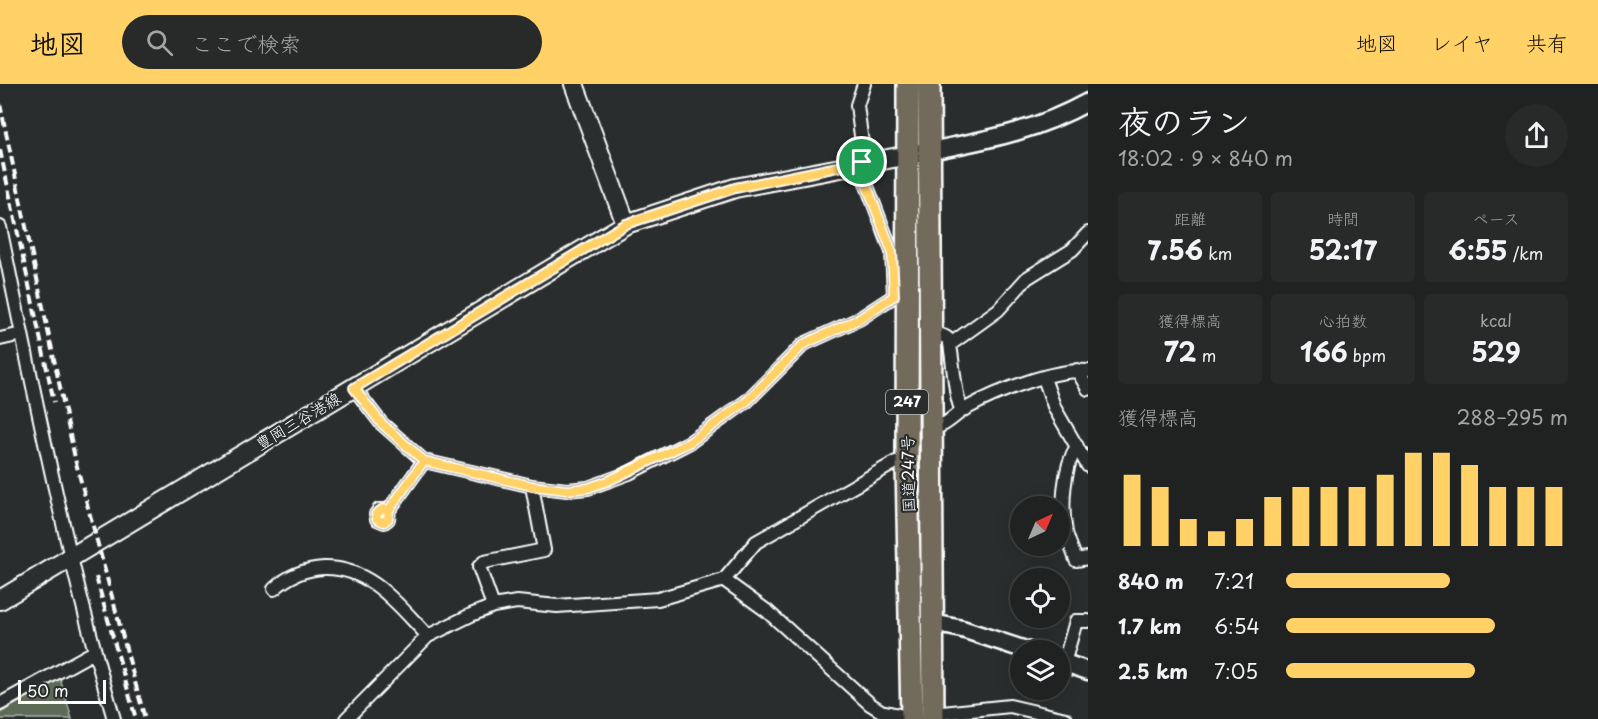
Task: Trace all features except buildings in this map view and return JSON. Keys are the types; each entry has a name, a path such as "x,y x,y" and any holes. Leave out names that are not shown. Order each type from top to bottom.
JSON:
{"highway":[{"name":"国道247号","path":"908,84 901,291 912,718"},
{"name":"国道247号","path":"929,84 933,717"}],"main road":[{"path":"574,84 626,224"},
{"name":"豊岡三谷港線","path":"0,600 626,224 735,188 862,162 930,151"}],"street":[{"path":"354,388 381,423 424,461 532,486 567,490 588,488 629,472 690,442 747,401 804,344 859,319 901,291 892,252 864,178 857,105 864,84"},
{"path":"930,151 1012,135 1053,121 1088,102"},
{"path":"0,227 71,556 94,652 114,719"},
{"path":"952,343 998,310 1027,278 1072,250 1088,233"},
{"path":"929,332 947,338 952,343 953,381 956,400 962,411"},
{"path":"0,339 22,334"},
{"path":"931,429 944,426 962,411 1044,378 1083,371 1088,390"},
{"path":"1044,378 1055,409 1088,466"},
{"path":"1077,447 1071,456 1065,489 1066,531 1076,560 1088,558"},
{"path":"389,510 424,461"},
{"path":"346,719 428,636 493,606 517,602 557,606 658,599 724,580 756,543 896,462 907,464"},
{"path":"493,606 479,567 484,562 544,550 532,486"},
{"path":"274,589 284,579 310,568 341,568 354,571 390,596 428,636"},
{"path":"724,580 766,611 870,704 881,711 912,718"},
{"path":"1070,640 1076,621 1088,621"},
{"path":"933,623 962,629 1010,645"},
{"path":"0,704 94,652"},
{"path":"1070,665 1088,671"},
{"path":"933,717 1010,706 1066,719"}],"green space":[{"path":"60,678 72,719 0,719 0,713"}],"railway":[{"path":"0,104 76,463 145,719"},
{"path":"0,150 54,402"},
{"path":"96,577 136,719"}],"route":[{"path":"862,162 735,188 626,224 592,242 354,388 381,423 424,461 389,510 388,519 384,522 377,519 376,514 379,510 389,510 424,461 532,486 567,490 588,488 629,472 690,442 747,401 804,344 859,319 894,296 892,252 864,178 862,162"}]}
